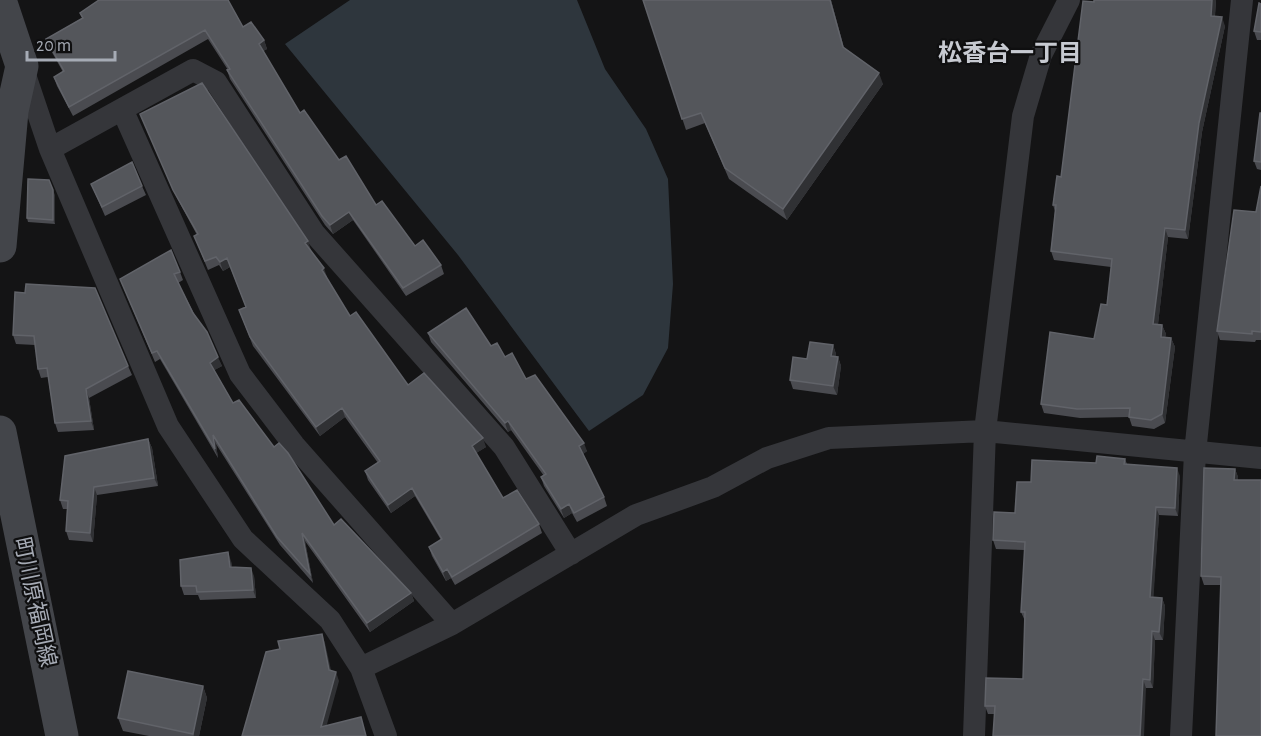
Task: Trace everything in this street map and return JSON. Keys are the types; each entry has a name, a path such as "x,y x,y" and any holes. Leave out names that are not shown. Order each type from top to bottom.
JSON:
{"main road":[{"path":"0,0 22,66 12,111 0,246"},
{"name":"町川原福岡線","path":"0,432 62,736"}],"street":[{"path":"974,736 985,431 1023,116 1041,55 1069,0"},
{"path":"1181,736 1195,453 1242,0"},
{"path":"22,66 50,149 168,426 243,538 330,620 361,668 386,736"},
{"path":"50,149 193,70 216,82 314,233 504,447 571,554"},
{"path":"122,108 240,374 294,445 452,624"},
{"path":"361,668 452,624 636,515 713,486 767,458 829,438 985,431 1261,458"}],"shaded area":[{"path":"350,0 577,0 605,69 646,129 668,179 673,284 668,348 643,395 589,431 458,255 285,44"}],"building":[{"path":"99,0 228,0 243,27 251,22 264,40 259,44 300,113 304,110 339,160 346,156 376,205 382,201 415,246 423,240 441,265 403,288 349,212 330,225 227,70 230,69 205,30 69,107 54,77 64,71 46,39 83,18 80,13"},
{"path":"643,0 830,0 843,47 879,73 783,209 725,168 701,113 682,119"},
{"path":"1094,0 1212,0 1211,16 1222,17 1199,123 1185,230 1165,228 1153,324 1162,325 1161,337 1171,338 1162,414 1151,420 1129,417 1130,408 1077,409 1041,404 1050,332 1094,339 1101,304 1107,305 1112,259 1051,251 1056,205 1053,205 1057,176 1061,177 1083,1 1094,2"},
{"path":"1259,3 1261,4 1261,32 1254,31"},
{"path":"202,83 308,241 305,243 324,268 322,270 350,316 356,312 408,385 424,373 483,438 472,446 503,498 517,490 539,524 452,577 447,569 443,572 429,547 442,539 412,488 388,505 365,471 380,461 342,408 316,427 250,337 239,310 246,307 227,258 220,262 216,257 205,261 194,236 198,234 173,190 140,114"},
{"path":"1261,113 1261,162 1254,161"},
{"path":"132,162 142,186 102,207 91,184"},
{"path":"28,179 49,180 53,190 53,220 27,218"},
{"path":"1261,186 1261,332 1252,331 1252,334 1217,331 1234,210 1256,212"},
{"path":"171,250 180,272 174,274 193,313 207,332 218,357 210,363 233,403 239,400 274,447 279,443 288,453 334,525 341,519 411,593 367,623 302,533 310,574 277,537 213,435 215,449 157,351 152,353 120,279"},
{"path":"26,284 95,288 128,366 86,389 91,421 55,423 47,368 38,369 34,336 13,335 15,292 25,293"},
{"path":"466,308 491,346 497,343 505,357 512,353 526,379 535,375 584,443 579,446 604,497 574,513 569,504 561,509 541,477 546,474 508,421 505,423 428,333"},
{"path":"810,342 833,345 831,356 838,357 833,386 790,380 793,357 807,359"},
{"path":"148,439 154,478 94,487 90,533 66,531 68,501 60,500 65,456"},
{"path":"1097,456 1125,459 1124,464 1177,468 1175,508 1156,507 1150,597 1162,598 1159,632 1152,631 1150,680 1143,679 1140,736 993,736 995,706 985,706 986,678 1023,679 1025,612 1021,612 1025,542 993,540 994,512 1015,513 1017,482 1031,482 1032,460 1096,463"},
{"path":"1204,468 1235,469 1234,480 1261,480 1261,736 1216,736 1221,577 1201,576"},
{"path":"228,552 230,567 251,568 253,590 197,592 196,586 181,586 180,560"},
{"path":"322,634 329,670 336,672 321,727 361,717 366,736 242,736 266,652 280,649 278,641"},
{"path":"128,671 203,686 193,734 118,718"}],"district":[{"name":"松香台一丁目","path":"1010,54"}]}
